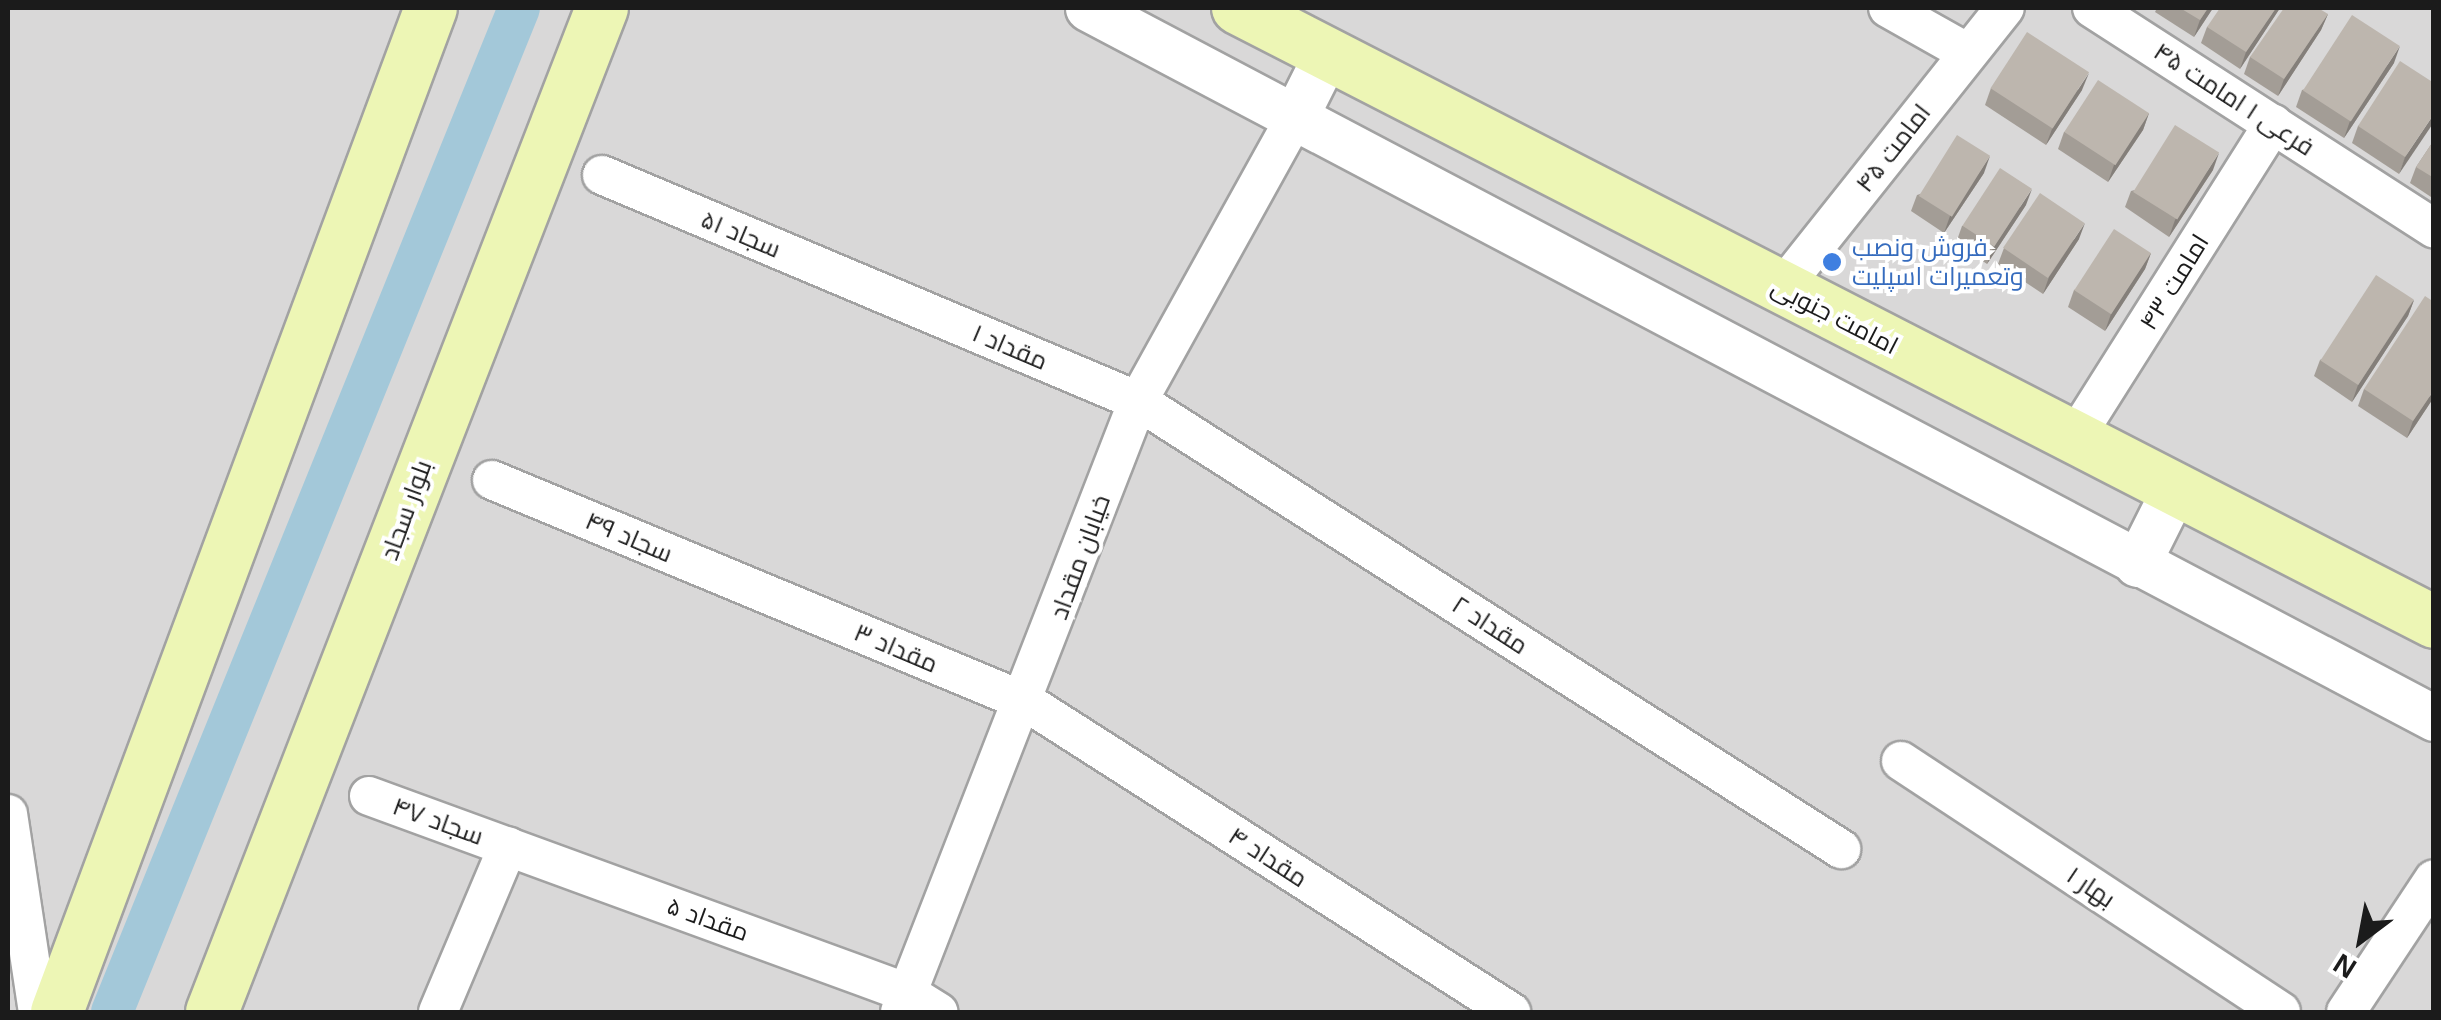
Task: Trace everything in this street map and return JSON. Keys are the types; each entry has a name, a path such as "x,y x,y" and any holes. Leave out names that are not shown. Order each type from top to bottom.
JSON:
{"main road":[{"path":"58,1012 431,8"},
{"name":"بلوار سجاد","path":"212,1012 602,8"},
{"name":"امامت جنوبی","path":"1238,8 2434,622"}],"street":[{"path":"1088,8 2434,718"},
{"path":"1888,8 1968,53"},
{"name":"امامت ۴۵","path":"1782,288 2005,8"},
{"name":"فرعی ۱ امامت ۴۵","path":"2092,8 2434,228"},
{"path":"1294,119 1327,54"},
{"name":"خیابان مقداد","path":"916,1006 1138,401 1294,119"},
{"name":"امامت ۴۳","path":"2074,439 2274,124"},
{"name":"سجاد ۵۱","path":"602,175 881,293"},
{"name":"مقداد ۱","path":"881,293 1138,401"},
{"name":"مقداد ۲","path":"1138,401 1841,849"},
{"name":"سجاد ۴۹","path":"492,480 766,594"},
{"path":"2137,564 2174,490"},
{"name":"مقداد ۳","path":"766,594 1026,702"},
{"name":"مقداد ۴","path":"1026,702 1511,1012"},
{"name":"بهار ۱","path":"1900,761 2281,1012"},
{"name":"سجاد ۴۷","path":"369,796 508,846"},
{"path":"8,814 38,1012"},
{"path":"438,1012 508,846"},
{"name":"مقداد ۵","path":"508,846 916,1006"},
{"path":"2346,1012 2434,879"}],"shaded area":[{"path":"8,8 2433,8 2433,1012 8,1012"}],"building":[{"path":"2180,8 2208,8 2200,20"},
{"path":"2220,8 2276,8 2246,52 2207,27"},
{"path":"2284,8 2318,8 2328,14 2284,79 2250,57"},
{"path":"2352,15 2400,46 2351,122 2303,90"},
{"path":"2027,32 2089,72 2053,128 1991,88"},
{"path":"2400,61 2434,83 2434,114 2405,157 2358,126"},
{"path":"2098,80 2149,113 2115,165 2064,132"},
{"path":"2175,125 2219,153 2177,220 2133,192"},
{"path":"1957,135 1990,156 1952,217 1919,196"},
{"path":"2434,140 2434,178 2416,167"},
{"path":"2000,168 2032,189 1994,247 1962,226"},
{"path":"2040,193 2085,223 2048,278 2003,248"},
{"path":"2114,229 2151,253 2111,314 2074,290"},
{"path":"2376,275 2414,300 2358,385 2320,361"},
{"path":"2425,296 2434,302 2434,390 2413,421 2364,389"}],"waterway":[{"path":"112,1012 519,8"}],"place":[{"name":"فروش ونصب وتعمیرات اسپلیت","path":"1832,262"}]}
